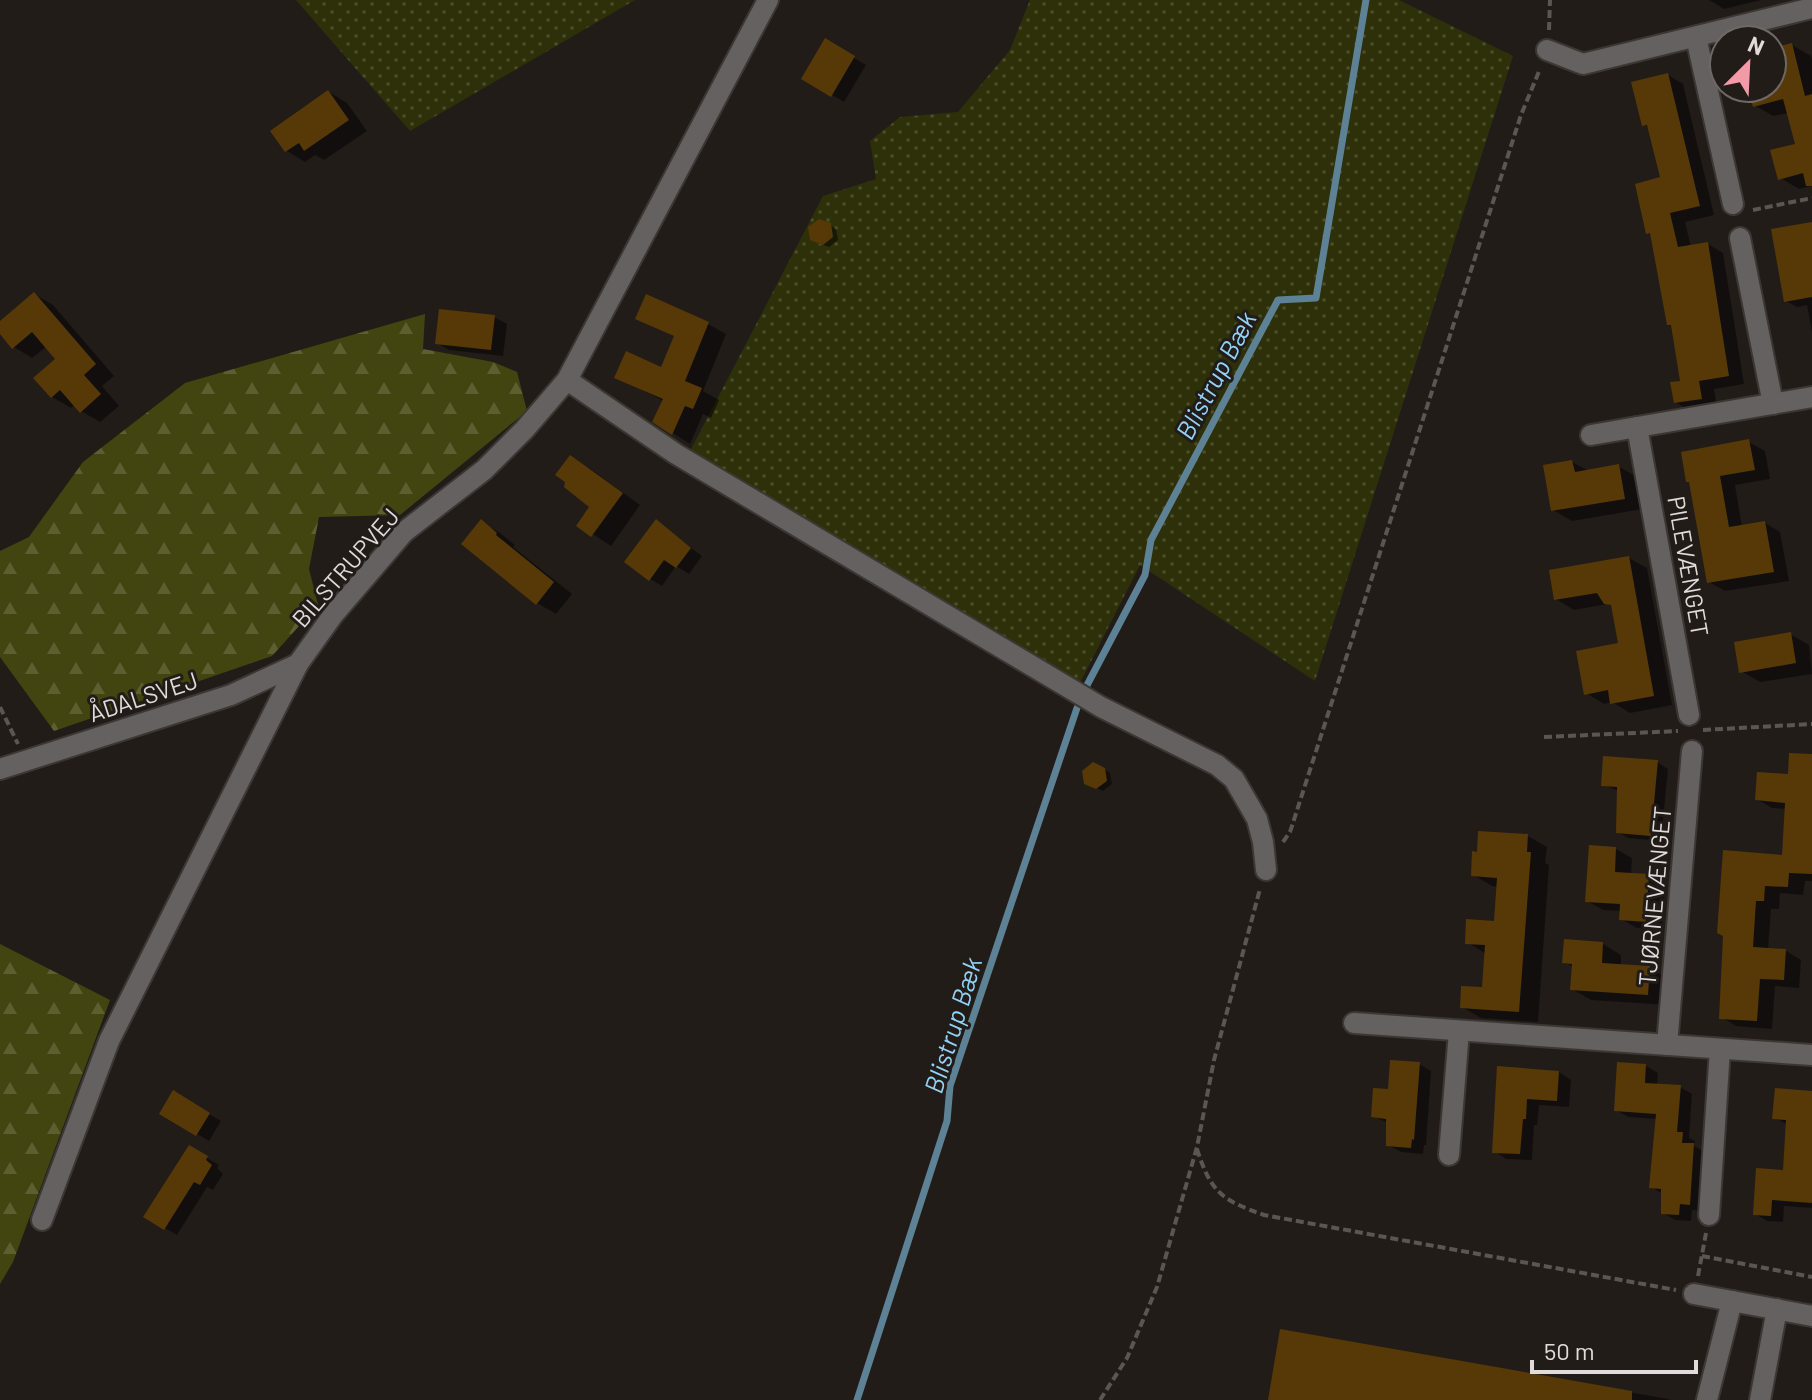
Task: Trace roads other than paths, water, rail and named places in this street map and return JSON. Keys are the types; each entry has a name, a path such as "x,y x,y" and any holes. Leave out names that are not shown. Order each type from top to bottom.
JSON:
{"street":[{"name":"BILSTRUPVEJ","path":"42,1220 109,1041 298,664 333,615 404,532 484,470 567,380 768,0"},
{"path":"1547,50 1583,64 1812,8"},
{"path":"1696,37 1742,207"},
{"path":"1740,238 1773,404"},
{"path":"567,380 676,454 1101,707 1217,765 1234,779 1257,819 1266,870"},
{"path":"1591,435 1812,397"},
{"name":"PILEVÆNGET","path":"1637,427 1689,715"},
{"name":"ÅDALSVEJ","path":"0,769 231,695 298,664"},
{"name":"TJØRNEVÆNGET","path":"1667,1045 1692,751"},
{"path":"1354,1023 1812,1055"},
{"path":"1449,1155 1459,1031"},
{"path":"1709,1215 1720,1049"},
{"path":"1694,1294 1812,1316"},
{"path":"1707,1400 1732,1301"},
{"path":"1760,1400 1777,1309"}],"waterway":[{"name":"Blistrup Bæk","path":"1085,689 1145,575 1151,540 1278,300 1316,298 1366,0"},
{"name":"Blistrup Bæk","path":"857,1400 947,1121 950,1086 1077,708"}]}
